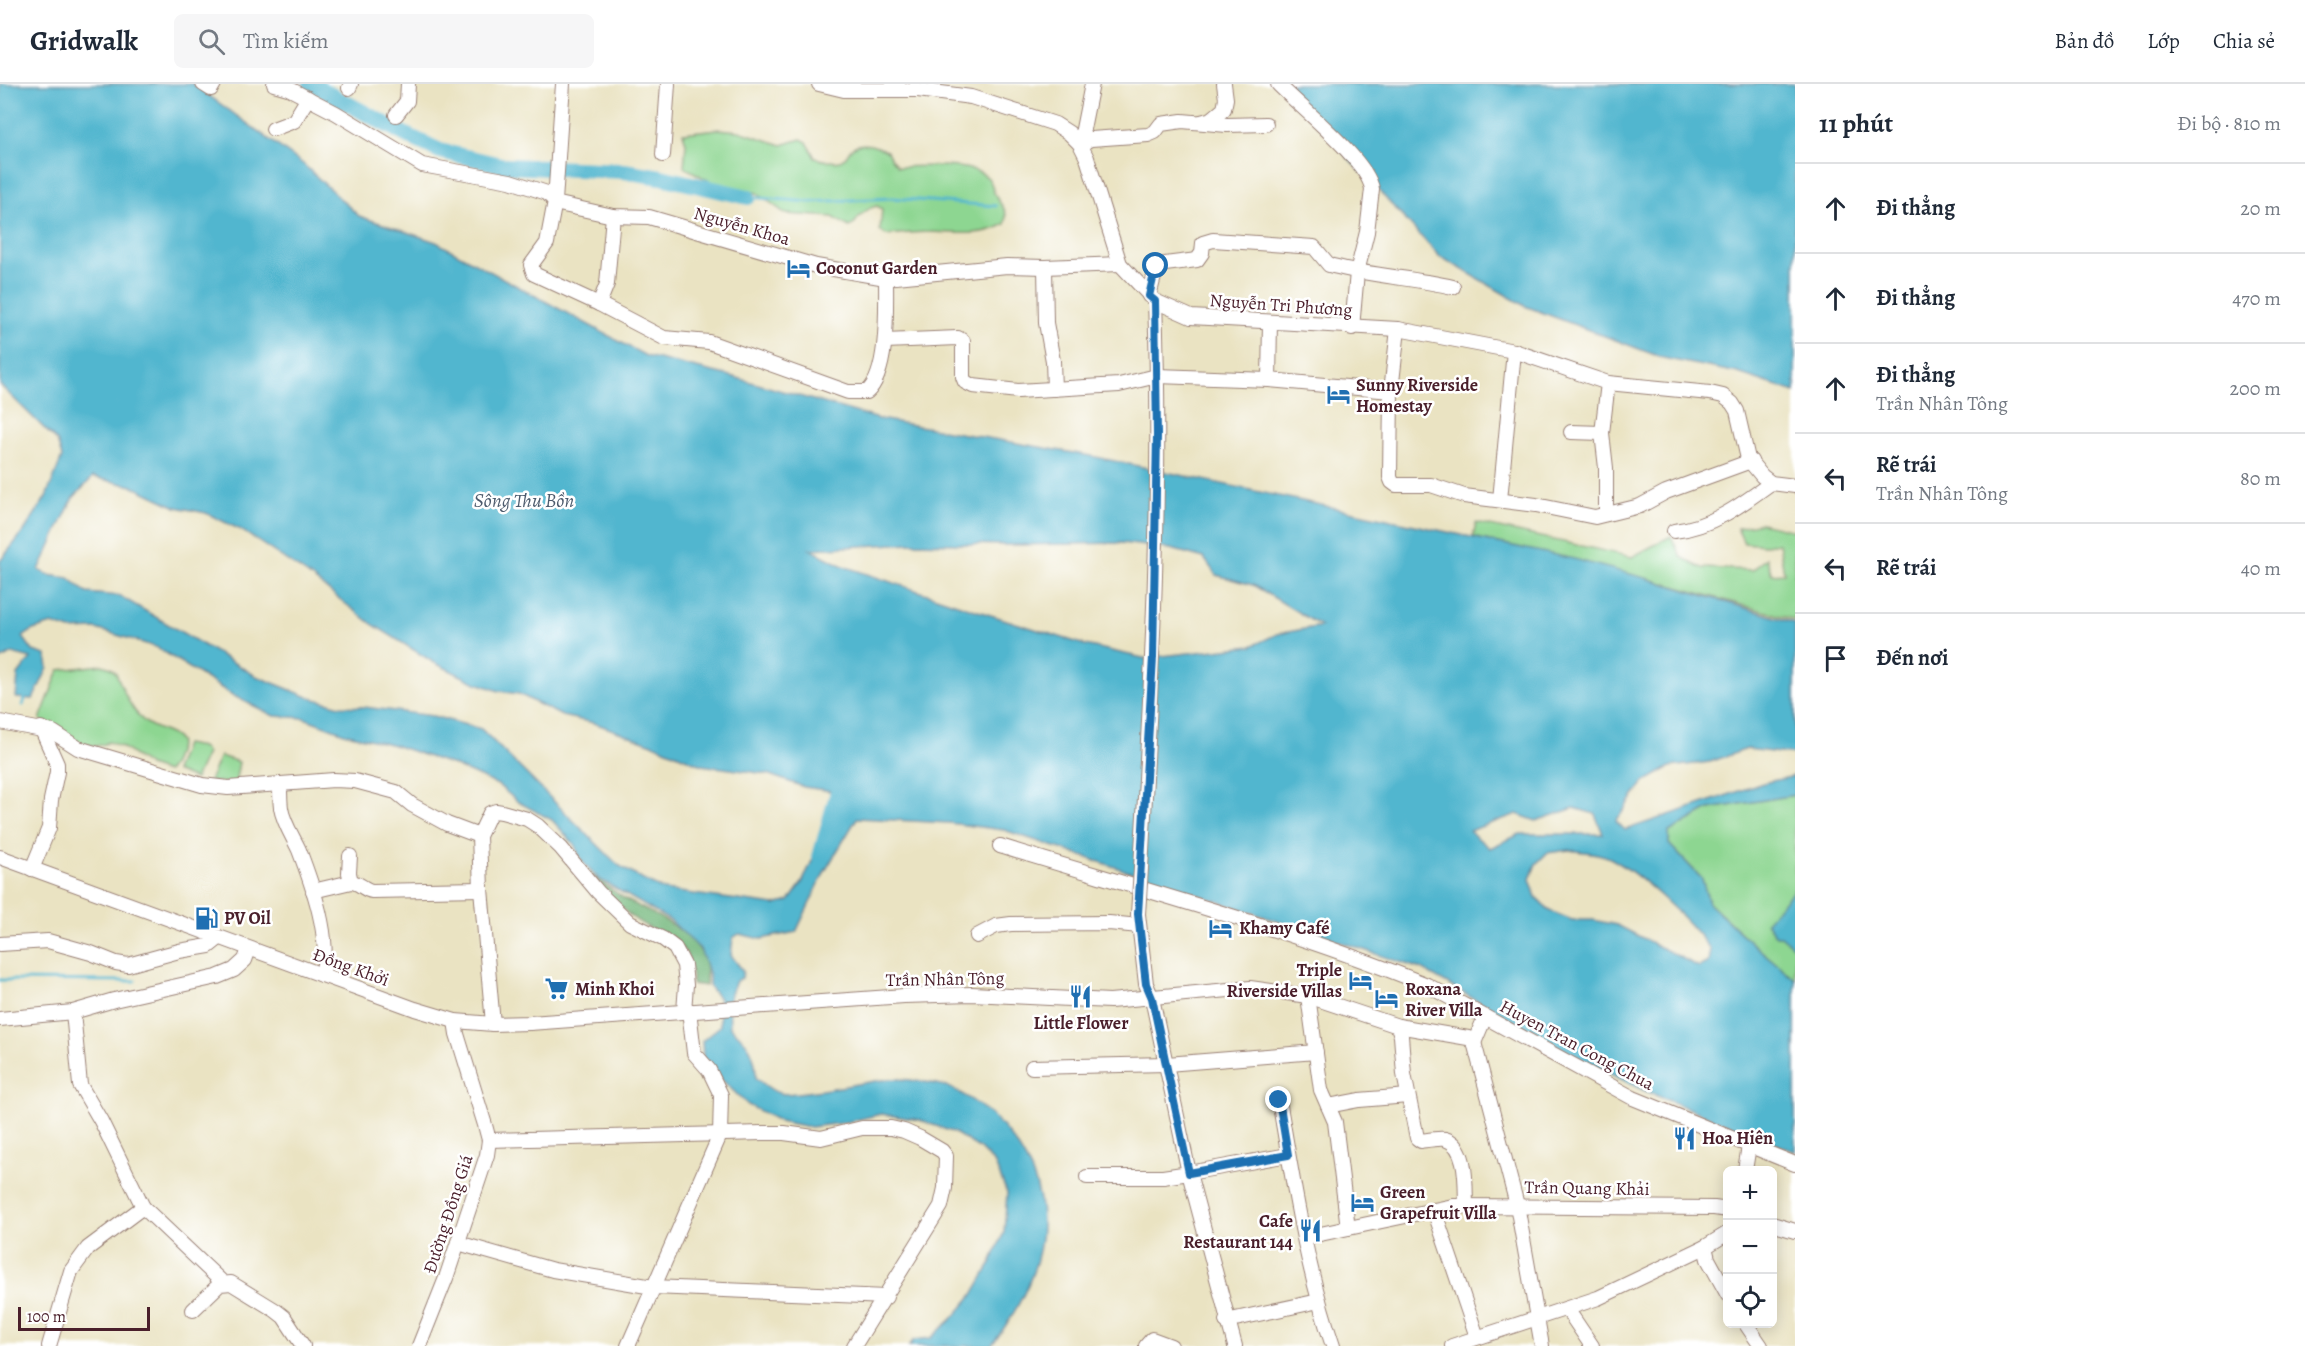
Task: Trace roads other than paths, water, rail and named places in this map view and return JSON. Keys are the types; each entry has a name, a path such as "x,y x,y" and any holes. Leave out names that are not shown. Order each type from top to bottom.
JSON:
{"street":[{"path":"203,84 211,89 214,84"},
{"name":"Nguyễn Khoa","path":"274,84 288,88 422,165 510,181 548,193 555,201 566,206 613,216 649,217 816,266 886,279 1007,266 1120,264"},
{"path":"396,115 407,101 408,84"},
{"path":"562,84 555,201 547,243 542,253 534,259 531,265 532,271 543,279 599,304 664,338 709,342 848,392 867,392 875,384 885,341 886,279"},
{"path":"663,154 669,84"},
{"name":"Nguyễn Tri Phương","path":"819,84 844,90 917,87 971,98 1055,124 1080,144 1087,158 1120,264 1152,298 1191,317 1398,329 1514,351 1608,383 1723,396 1737,411 1748,459 1771,483"},
{"path":"1080,144 1092,84"},
{"path":"1201,122 1212,118 1224,109 1226,99 1224,84"},
{"path":"1278,84 1346,148 1371,182 1367,232 1357,272 1352,328"},
{"path":"273,129 294,121 308,99"},
{"path":"1080,144 1091,139 1148,135 1155,132 1161,124 1182,121 1227,125 1266,124"},
{"path":"599,304 608,278 613,216"},
{"path":"1234,1346 1189,1173 1152,998 1146,984 1138,920 1153,657 1157,376 1152,298 1156,266 1197,260 1202,253 1203,243 1210,240 1314,247 1329,265 1357,272 1419,279 1453,287"},
{"path":"1045,267 1046,323 1053,361 1054,389"},
{"path":"1269,380 1270,322"},
{"path":"1398,329 1391,391 1392,482 1410,486 1431,485 1464,496 1591,516 1640,506 1666,492 1751,461"},
{"path":"885,341 958,338 963,340 963,377 968,384 1018,391 1119,385 1157,376 1269,380 1391,391"},
{"path":"1500,500 1514,351"},
{"path":"1606,514 1606,468 1602,433 1608,383"},
{"path":"1571,432 1602,433"},
{"path":"1674,531 1694,529 1721,517 1771,483 1795,486"},
{"path":"0,722 41,728 62,736 78,748 179,780 228,788 334,780 354,781 396,792 412,805 447,824 479,836"},
{"path":"32,869 49,828 51,800 57,772 57,764 41,728"},
{"path":"280,785 281,809 300,852 325,939 325,965 322,975"},
{"path":"493,1024 481,889 479,836 490,813 496,811 527,819 538,826 561,848 598,892 630,923 663,939 675,948 684,965 687,1011 694,1053 709,1070 721,1095 720,1135 628,1346"},
{"name":"Huyen Tran Cong Chua","path":"1000,846 1269,927 1419,982 1633,1098 1795,1164"},
{"path":"350,856 351,882"},
{"name":"Đồng Khởi","path":"0,857 415,1009 455,1021 493,1024 557,1023 706,1010"},
{"path":"313,891 351,882 372,891 481,889"},
{"path":"977,936 996,926 1011,924 1108,923 1138,920"},
{"path":"0,944 48,941 128,965 178,951 209,946 219,938"},
{"path":"0,1019 73,1012 114,1000 217,977 234,970 244,960 249,949"},
{"name":"Trần Nhân Tông","path":"706,1010 947,995 1110,1001 1250,988 1308,996 1398,1026 1468,1038 1474,1042"},
{"path":"1308,996 1321,1090 1335,1122 1348,1228"},
{"path":"73,1012 80,1085 101,1121 143,1207 222,1282 231,1283 284,1317 303,1346"},
{"path":"1485,1017 1474,1042 1490,1106 1502,1139 1517,1205 1542,1346"},
{"name":"Đường Đồng Giá","path":"419,1346 447,1278 487,1155 489,1140 455,1021"},
{"path":"1398,1026 1408,1096 1419,1140 1448,1140 1463,1158 1466,1206"},
{"path":"1032,1067 1167,1064 1316,1052"},
{"path":"1328,1106 1359,1100 1408,1096"},
{"path":"1279,1100 1288,1155 1319,1301 1333,1346"},
{"path":"489,1140 784,1133 821,1138 879,1126 904,1131 942,1151 946,1156 946,1171 941,1206 854,1346"},
{"path":"1746,1166 1749,1146"},
{"path":"1086,1177 1163,1178 1288,1155"},
{"name":"Trần Quang Khải","path":"1306,1237 1434,1210 1466,1206 1723,1209"},
{"path":"49,1346 71,1271 88,1248 143,1207"},
{"path":"1434,1210 1477,1337"},
{"path":"1777,1225 1795,1231"},
{"path":"1452,1346 1537,1316 1598,1298 1705,1247 1723,1236"},
{"path":"458,1243 553,1270 652,1287 886,1297"},
{"path":"1705,1247 1708,1259 1723,1286"},
{"path":"194,1311 222,1282"},
{"path":"1226,1321 1319,1301"},
{"path":"1567,1309 1592,1346"},
{"path":"1749,1328 1761,1346"},
{"path":"1146,1346 1152,1339 1171,1346"}],"water":[{"name":"Sông Thu Bồn","path":"0,84 193,84 303,164 359,216 436,242 646,356 730,376 879,419 1091,456 1574,559 1795,623 1795,755 1747,749 1710,762 1670,767 1644,782 1616,821 1625,830 1763,783 1795,776 1795,795 1709,809 1669,832 1669,844 1702,879 1709,904 1795,979 1795,1152 1643,1090 1571,1054 1421,969 1004,830 949,823 857,818 825,871 796,932 761,939 739,934 733,938 731,955 743,971 742,978 736,981 729,999 730,1027 750,1049 755,1062 756,1078 776,1092 786,1094 809,1092 891,1079 937,1084 972,1100 1001,1125 1022,1153 1035,1181 1041,1208 1041,1236 1036,1264 1025,1292 1010,1319 991,1346 909,1346 914,1340 931,1338 953,1318 972,1296 991,1263 1004,1232 1007,1193 995,1164 979,1148 955,1133 920,1120 881,1114 843,1123 810,1127 779,1121 748,1105 721,1079 712,1064 703,1058 702,1041 720,1026 719,999 709,986 709,975 700,949 671,921 599,879 582,861 574,844 552,820 518,802 498,785 453,765 394,745 347,734 304,718 274,716 234,696 158,648 96,629 70,630 52,624 33,630 23,637 33,651 46,655 48,668 33,699 16,698 18,675 31,658 12,653 0,660 0,561 24,531 46,497 62,457 57,441 0,385","holes":["93,477 132,486 176,507 206,513 241,530 307,574 372,624 433,662 474,682 499,691 519,694 562,716 594,723 658,746 701,765 767,774 804,787 831,791 839,808 837,819 819,845 802,883 789,901 775,905 664,890 618,865 481,729 433,716 340,706 308,697 256,676 120,596 87,593 69,578 48,575 39,570 73,498","912,543 1009,545 1122,543 1171,549 1204,558 1216,575 1253,585 1321,626 1277,634 1252,646 1153,657 1152,660 1085,645 975,610 843,566 810,549","1574,808 1595,814 1603,834 1520,834 1490,848 1469,831 1517,814 1536,821","1569,850 1595,853 1606,856 1623,866 1664,899 1690,925 1710,949 1708,962 1699,967 1617,925 1593,920 1572,920 1550,911 1536,897 1530,879 1536,864 1547,853"]},
{"path":"1280,84 1795,84 1795,392 1738,373 1663,358 1525,306 1439,256"},
{"path":"1795,889 1795,948 1781,936 1776,936 1766,922"}],"waterway":[{"path":"311,84 440,151 505,166 624,171 748,197"},
{"path":"748,197 810,202 892,198 996,206"},
{"path":"23,705 26,695"},
{"path":"820,857 841,781"},
{"path":"0,980 135,981"}],"place":[{"name":"Coconut Garden","path":"798,268"},
{"name":"Sunny Riverside Homestay","path":"1338,395"},
{"name":"PV Oil","path":"206,918"},
{"name":"Khamy Café","path":"1221,928"},
{"name":"Triple Riverside Villas","path":"1360,980"},
{"name":"Minh Khoi","path":"557,989"},
{"name":"Little Flower","path":"1081,997"},
{"name":"Roxana River Villa","path":"1387,999"},
{"name":"Hoa Hiên","path":"1684,1138"},
{"name":"Green Grapefruit Villa","path":"1362,1202"},
{"name":"Cafe Restaurant 144","path":"1311,1231"}]}
